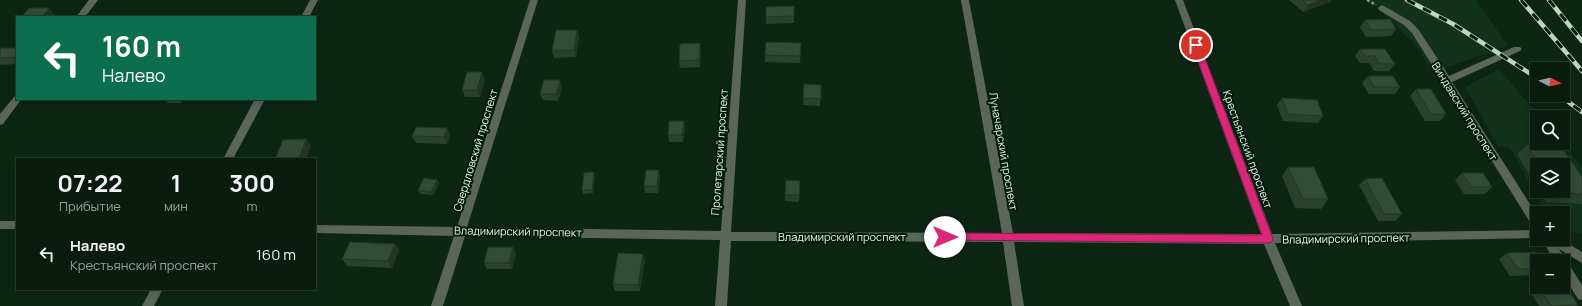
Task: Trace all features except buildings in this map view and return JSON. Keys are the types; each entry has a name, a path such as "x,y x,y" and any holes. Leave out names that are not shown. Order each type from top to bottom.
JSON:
{"street":[{"path":"81,16 94,0"},
{"path":"306,16 314,0"},
{"name":"Свердловский проспект","path":"437,306 534,0"},
{"name":"Пролетарский проспект","path":"721,306 742,0"},
{"name":"Луначарский проспект","path":"965,0 1008,237 1018,306"},
{"name":"Крестьянский проспект","path":"1179,0 1268,239 1296,306"},
{"name":"Виндавский проспект","path":"1382,8 1407,23 1415,31 1530,213"},
{"path":"1447,81 1517,49"},
{"path":"0,120 16,100"},
{"path":"229,158 259,100"},
{"path":"0,225 16,225"},
{"name":"Владимирский проспект","path":"316,229 462,230 725,236 1268,239 1530,234"},
{"path":"1563,246 1582,258"},
{"path":"1570,276 1582,295"},
{"path":"148,306 156,290"}],"shaded area":[{"path":"1369,0 1476,0 1508,46 1433,72 1415,44"},
{"path":"1499,69 1534,110 1530,110 1530,150 1568,150 1582,168 1582,233 1570,232 1570,206 1542,206 1538,198 1570,198 1570,158 1530,158 1530,184 1510,148 1498,146 1465,87"}],"railway":[{"path":"1407,0 1453,24 1530,74"},
{"path":"1521,0 1582,71"},
{"path":"1549,0 1582,41"},
{"path":"1568,102 1582,112"}],"route":[{"path":"945,237 1268,239 1196,45"}]}
